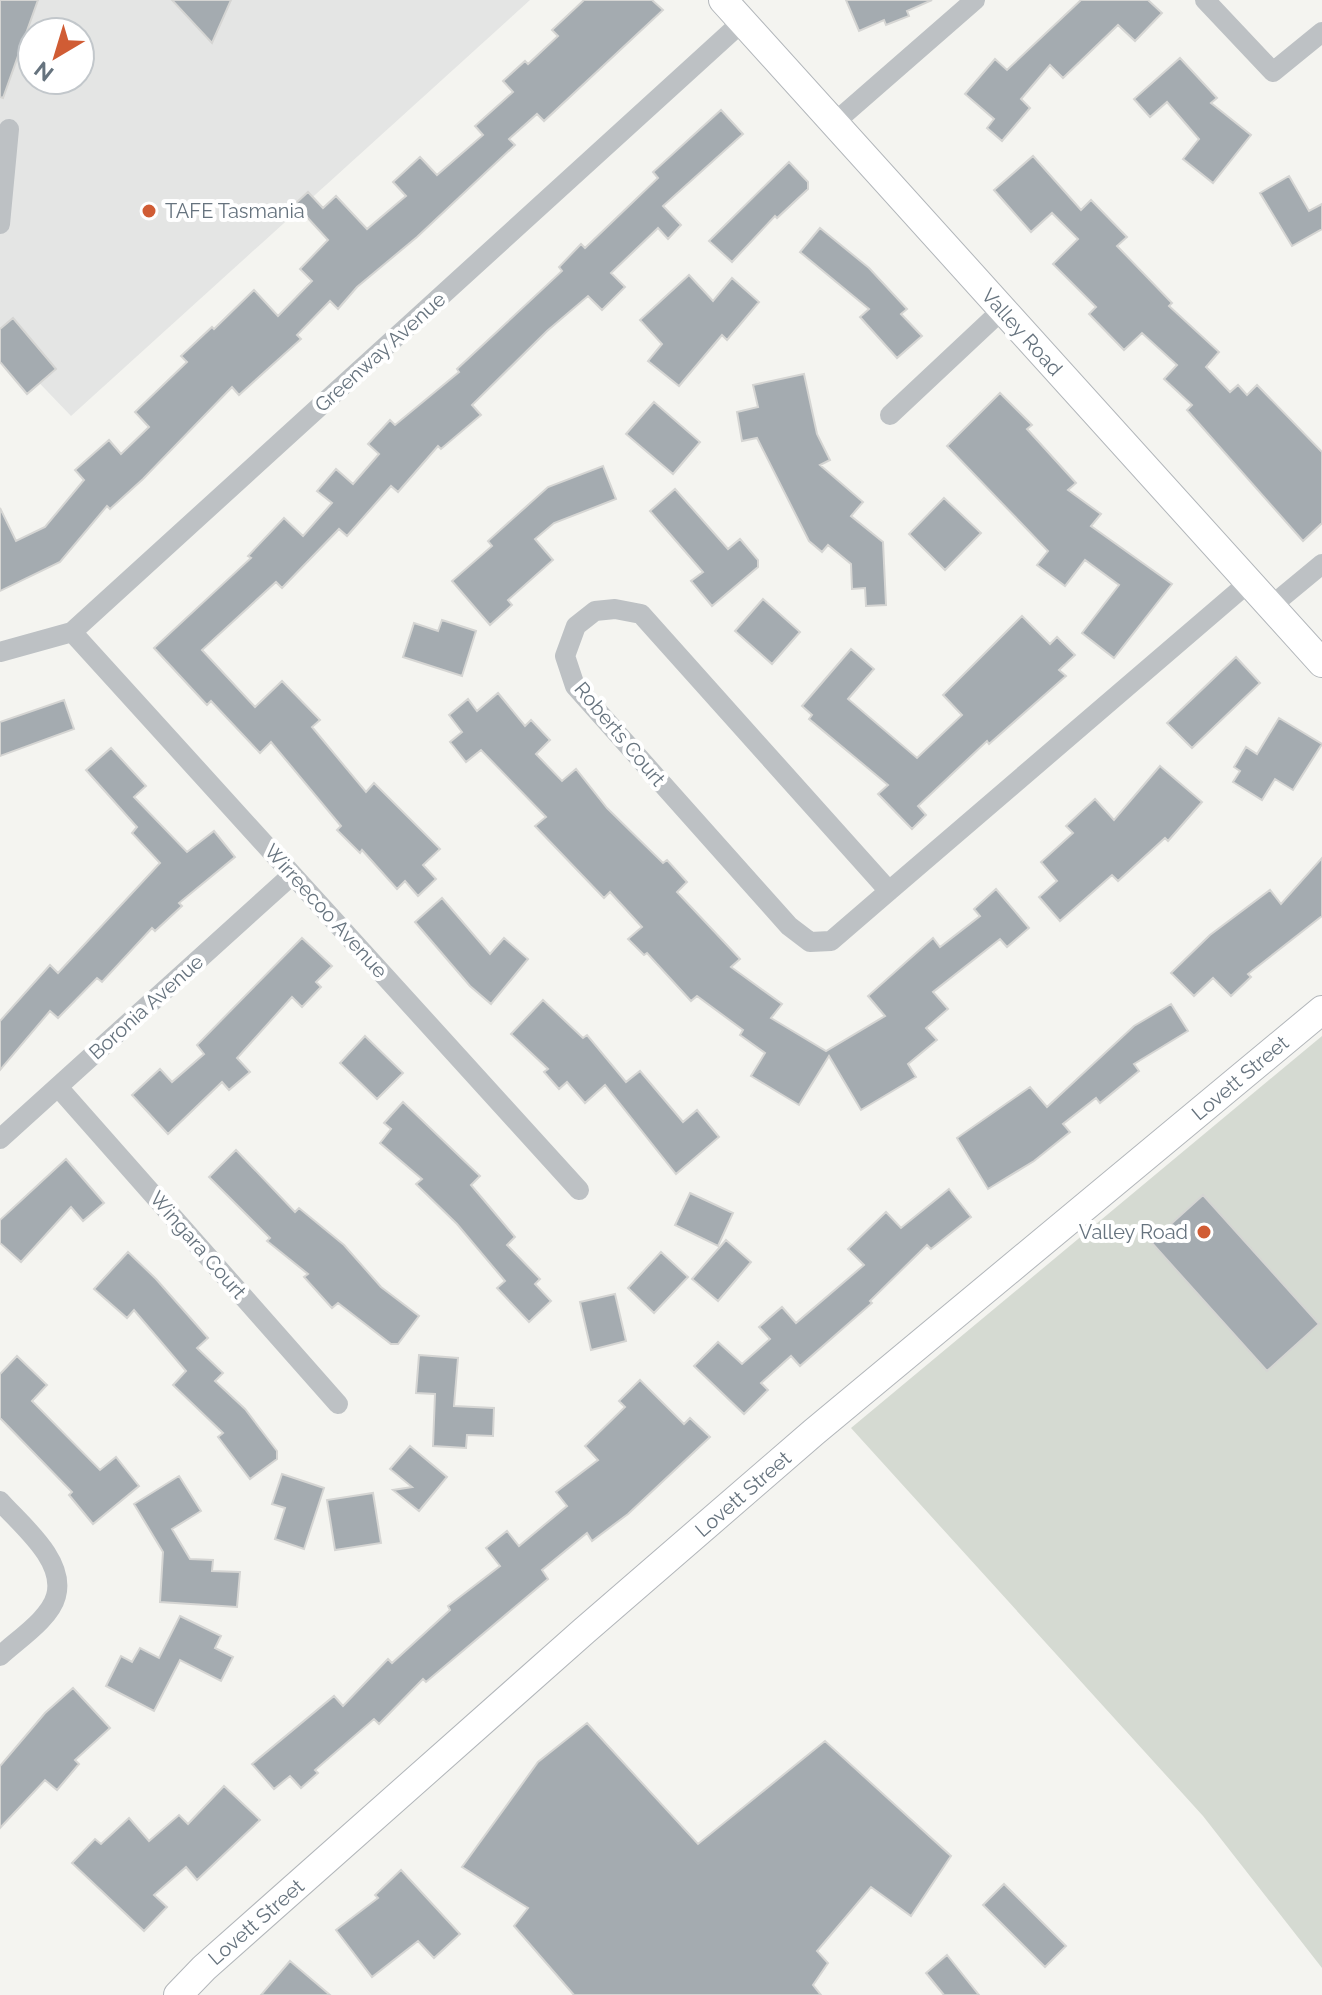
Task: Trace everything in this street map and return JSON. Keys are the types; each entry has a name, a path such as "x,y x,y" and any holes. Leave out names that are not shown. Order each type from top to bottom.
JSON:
{"street":[{"name":"Valley Road","path":"723,0 1322,663"},
{"path":"834,123 975,0"},
{"path":"1205,0 1273,72 1322,32"},
{"name":"Greenway Avenue","path":"0,652 72,632 742,22"},
{"path":"0,224 9,129"},
{"path":"890,415 1002,310"},
{"path":"1270,607 1322,564"},
{"name":"Roberts Court","path":"889,891 641,614 615,609 595,611 576,626 565,656 575,686 789,926 810,942 831,941 1248,583"},
{"name":"Wirreecoo Avenue","path":"72,632 579,1190"},
{"name":"Boronia Avenue","path":"0,1139 292,875"},
{"name":"Lovett Street","path":"178,1995 216,1957 620,1599 814,1432 1322,1010"},
{"name":"Wingara Court","path":"58,1087 338,1404"},
{"path":"0,1501 41,1547 56,1572 56,1596 42,1617 0,1656"}],"shaded area":[{"name":"TAFE Tasmania","path":"0,0 530,0 71,416 0,342"},
{"name":"Valley Road","path":"1322,1036 1322,1968 1203,1816 851,1428"}],"building":[{"path":"0,0 38,0 32,16 16,16 16,62 3,98 0,97"},
{"path":"172,0 231,0 212,43"},
{"path":"584,0 652,0 663,10 544,121 537,114 509,139 515,145 417,237 357,287 338,309 330,301 297,335 301,339 239,395 232,387 143,479 110,509 107,506 60,562 0,591 0,508 16,541 45,527 84,480 75,470 109,440 121,454 149,427 135,412 187,362 181,356 212,327 214,329 254,290 278,316 312,281 300,269 328,240 295,204 308,192 323,208 336,196 367,229 406,196 393,182 420,157 437,175 483,135 475,126 513,92 503,81 525,61 528,64 558,36 552,30"},
{"path":"846,0 932,0 907,11 909,16 886,25 884,20 859,31"},
{"path":"1081,0 1148,0 1162,13 1135,41 1118,25 1063,78 1050,65 1021,99 1030,108 1002,141 987,128 994,119 965,94 995,59 1007,70"},
{"path":"1180,58 1217,98 1211,103 1251,135 1213,183 1183,159 1199,139 1167,102 1150,117 1134,99"},
{"path":"721,110 743,134 663,206 681,225 668,239 658,228 611,273 625,287 602,310 588,296 547,331 472,405 481,415 441,449 438,446 398,492 391,486 347,536 339,529 282,588 276,582 202,650 255,707 282,681 320,720 312,727 366,792 374,783 440,849 423,865 436,879 418,896 405,881 397,889 362,850 360,853 337,830 341,826 271,742 260,753 211,701 207,705 154,648 251,558 248,556 284,518 303,536 332,503 317,491 336,469 353,484 379,454 368,444 390,420 395,425 459,372 457,369 562,271 559,267 581,244 585,248 658,178 653,172"},
{"path":"1033,156 1081,210 1091,200 1127,237 1117,246 1172,303 1169,306 1219,352 1206,367 1230,392 1238,385 1247,395 1257,385 1322,452 1322,523 1303,541 1187,410 1192,405 1164,379 1177,365 1142,333 1124,350 1089,314 1096,307 1053,264 1078,239 1052,213 1031,232 994,190"},
{"path":"789,162 808,182 808,189 777,218 775,216 732,262 709,241"},
{"path":"1289,176 1309,211 1322,204 1322,229 1292,246 1260,193"},
{"path":"820,228 869,268 907,309 901,314 922,336 897,358 860,317 869,309 800,252"},
{"path":"689,275 713,301 732,278 759,302 727,340 722,335 679,386 648,361 662,344 640,320"},
{"path":"13,318 56,369 27,394 0,362 0,329"},
{"path":"804,374 817,434 830,460 820,465 863,502 851,516 883,542 886,605 866,606 865,588 852,589 851,564 828,545 822,552 809,541 757,438 742,441 737,412 758,407 753,385"},
{"path":"1000,393 1032,425 1027,429 1076,483 1068,490 1101,514 1091,526 1172,584 1114,658 1082,633 1119,585 1085,560 1065,586 1037,565 1048,551 947,446"},
{"path":"654,402 700,442 673,474 626,434"},
{"path":"603,466 616,499 554,523 535,539 553,560 508,600 512,605 490,625 452,581 492,546 488,541 548,487"},
{"path":"675,489 728,549 740,539 758,560 758,567 712,606 691,581 703,572 650,511"},
{"path":"944,498 981,533 945,570 909,534"},
{"path":"763,599 800,632 772,664 735,631"},
{"path":"1022,616 1050,644 1057,637 1075,655 1059,670 1066,676 989,744 987,741 918,806 926,815 912,829 878,794 888,785 809,719 812,715 802,706 851,649 874,669 848,699 917,758 962,715 943,695"},
{"path":"442,620 476,631 462,676 403,657 414,623 438,631"},
{"path":"1236,657 1260,683 1192,748 1167,723"},
{"path":"498,693 525,726 531,720 550,740 536,754 562,781 576,769 607,808 663,863 667,860 687,882 677,892 740,959 731,967 782,1004 771,1018 826,1051 885,1016 868,996 933,938 940,947 980,916 974,909 996,889 1029,928 1007,947 1000,939 933,992 948,1009 926,1028 937,1040 908,1064 916,1077 861,1110 829,1056 799,1105 751,1076 765,1053 740,1035 743,1030 697,996 691,1001 647,953 644,955 628,939 642,927 610,892 604,898 535,826 546,817 481,750 466,762 450,742 462,732 449,715 468,699 477,711"},
{"path":"64,700 74,729 0,756 0,722"},
{"path":"1279,718 1322,744 1293,790 1275,779 1262,800 1233,782 1240,771 1234,767 1246,747 1257,754"},
{"path":"111,748 146,786 134,797 187,852 214,831 235,857 179,903 182,906 155,931 152,928 102,982 97,978 58,1018 50,1011 0,1070 0,1021 50,965 58,973 160,863 132,833 137,827 86,770"},
{"path":"1160,766 1202,802 1168,841 1165,838 1118,881 1112,875 1060,921 1039,897 1057,881 1041,862 1073,833 1066,826 1095,799 1114,820"},
{"path":"1322,858 1322,916 1248,974 1251,977 1231,996 1213,978 1194,996 1171,973 1210,935 1270,890 1281,904"},
{"path":"442,898 490,954 504,938 528,959 491,1004 470,986 415,922"},
{"path":"302,938 332,966 316,982 321,987 302,1007 292,997 237,1058 250,1072 229,1090 222,1082 168,1134 132,1095 160,1069 172,1082 204,1054 197,1045"},
{"path":"543,1000 583,1038 587,1035 626,1082 640,1071 683,1122 697,1110 719,1137 676,1174 605,1085 585,1103 567,1082 559,1089 544,1072 548,1069 511,1034"},
{"path":"1171,1004 1188,1031 1134,1064 1139,1071 1100,1103 1096,1098 1063,1124 1070,1132 1034,1161 988,1189 957,1138 1030,1087 1047,1107 1134,1026"},
{"path":"365,1036 403,1073 377,1099 340,1063"},
{"path":"403,1102 480,1176 471,1185 515,1237 507,1245 540,1279 535,1284 551,1301 529,1322 497,1288 505,1281 457,1224 416,1184 422,1179 380,1143 391,1129 384,1123"},
{"path":"236,1150 295,1212 299,1208 344,1245 381,1287 419,1316 398,1344 391,1344 338,1303 332,1308 304,1277 308,1274 267,1241 270,1238 209,1177"},
{"path":"66,1159 104,1203 83,1221 71,1207 21,1262 0,1243 0,1220"},
{"path":"949,1189 971,1217 931,1249 927,1245 870,1301 872,1303 800,1366 791,1356 761,1383 768,1390 744,1414 694,1366 718,1342 742,1364 770,1339 759,1327 782,1307 796,1323 864,1265 848,1249 886,1212 901,1228"},
{"path":"690,1193 733,1213 718,1246 675,1225"},
{"path":"1203,1195 1319,1324 1267,1371 1151,1242"},
{"path":"726,1240 751,1262 718,1301 692,1279"},
{"path":"128,1252 208,1338 197,1348 223,1373 215,1381 245,1409 277,1451 277,1459 250,1479 218,1437 223,1433 173,1385 186,1371 134,1310 127,1318 94,1289"},
{"path":"661,1252 688,1277 654,1313 628,1288"},
{"path":"615,1294 626,1341 591,1350 580,1302"},
{"path":"419,1355 458,1358 454,1406 494,1408 493,1436 467,1435 466,1448 433,1446 435,1394 416,1393"},
{"path":"17,1356 47,1385 32,1401 100,1470 116,1457 139,1486 93,1524 69,1495 72,1492 0,1418 0,1374"},
{"path":"640,1380 684,1424 690,1418 710,1437 628,1514 592,1541 587,1533 542,1570 548,1579 426,1682 423,1679 379,1724 374,1719 315,1770 318,1773 301,1788 290,1776 274,1789 252,1764 334,1696 343,1706 388,1659 392,1663 450,1610 448,1606 500,1566 486,1548 507,1531 519,1546 567,1506 556,1492 598,1460 585,1446 625,1407 619,1401"},
{"path":"410,1446 447,1477 419,1511 393,1490 412,1487 390,1469"},
{"path":"282,1474 324,1488 304,1549 275,1539 285,1508 272,1504"},
{"path":"179,1476 201,1511 172,1529 190,1559 213,1560 212,1571 240,1572 237,1607 160,1602 163,1552 134,1504"},
{"path":"373,1493 381,1543 335,1550 327,1500"},
{"path":"180,1616 221,1636 215,1648 233,1657 221,1681 180,1660 154,1711 106,1686 121,1656 132,1662 140,1648 159,1658"},
{"path":"73,1688 110,1728 75,1760 79,1764 57,1790 45,1780 0,1828 0,1766 45,1713"},
{"path":"587,1723 698,1844 825,1741 951,1856 911,1916 871,1887 817,1951 828,1963 813,1985 821,1995 574,1995 514,1926 528,1908 462,1867 538,1762"},
{"path":"224,1786 260,1820 197,1880 186,1867 154,1895 167,1907 144,1931 72,1863 95,1839 101,1844 129,1818 149,1841 179,1815 188,1824"},
{"path":"401,1870 460,1934 434,1958 418,1941 372,1977 336,1930 378,1898 375,1895"},
{"path":"1004,1884 1066,1946 1045,1967 983,1905"},
{"path":"947,1955 979,1995 944,1995 926,1973"},
{"path":"290,1961 330,1995 261,1995"}],"place":[{"name":"TAFE Tasmania","path":"149,211"},
{"name":"Valley Road","path":"1204,1232"}]}
